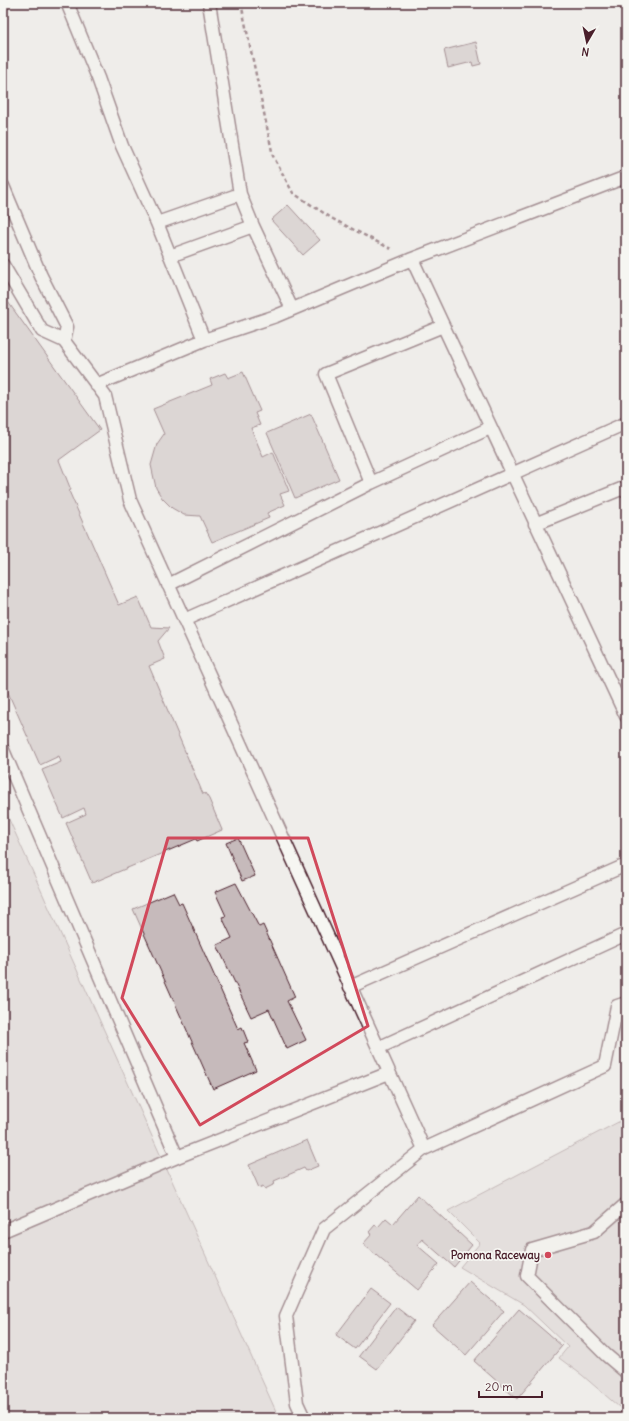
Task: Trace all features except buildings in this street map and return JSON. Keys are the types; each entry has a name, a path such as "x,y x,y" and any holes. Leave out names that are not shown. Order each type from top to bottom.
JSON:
{"lane":[{"path":"209,3 240,194 253,226 292,309"},
{"path":"69,4 98,78 124,152 157,223 204,340"},
{"path":"96,385 204,340 292,309 412,259 626,177"},
{"path":"3,186 41,276 67,327 64,341"},
{"path":"157,223 240,194"},
{"path":"170,256 253,226"},
{"path":"412,259 442,326 626,716"},
{"path":"3,265 42,331 64,341 104,396 130,500 424,1149"},
{"path":"371,483 326,374 442,326"},
{"path":"184,620 626,422"},
{"path":"168,585 371,483 490,428"},
{"path":"535,524 626,487"},
{"path":"3,750 177,1157"},
{"path":"350,987 626,865"},
{"path":"378,1048 626,934"},
{"path":"304,1418 297,1403 286,1316 324,1229 424,1149 605,1066 617,1006 626,1003"},
{"path":"3,1231 177,1157 389,1073"},
{"path":"626,1204 594,1232 532,1250 527,1276 606,1355 626,1372"}],"path":[{"path":"241,3 273,156 293,193 333,220 412,259"}],"highlighted area":[{"path":"168,838 308,838 368,1026 200,1125 122,998"}],"shaded area":[{"path":"3,806 279,1418 3,1418"},
{"name":"Pomona Raceway","path":"626,1118 626,1413 582,1375 559,1358 568,1347 524,1305 460,1267 480,1243 448,1211"}],"place":[{"name":"Pomona Raceway","path":"548,1255"}]}
